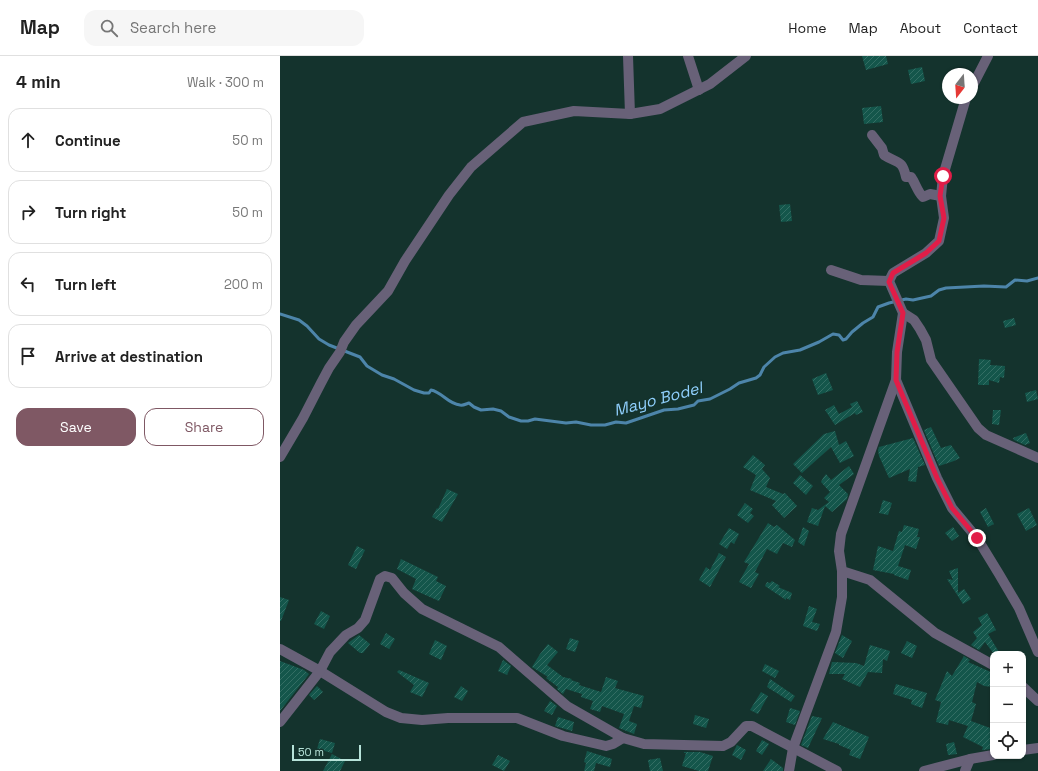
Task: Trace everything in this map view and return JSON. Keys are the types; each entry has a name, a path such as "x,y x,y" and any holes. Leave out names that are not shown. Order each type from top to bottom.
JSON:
{"street":[{"path":"628,56 630,114"},
{"path":"688,56 700,90"},
{"path":"280,456 304,418 321,383 340,352 344,342 356,325 388,291 449,195 471,167 523,122 574,111 630,114 660,109 710,84 746,56"},
{"path":"978,75 988,56"},
{"path":"964,104 943,176 940,196 944,218 939,241 926,253 893,273 889,282 900,305 914,320 926,340 931,360 978,428 986,435 1038,458"},
{"path":"872,135 882,148 884,156 900,162 904,168 906,177 911,177 918,192 923,197 930,194 940,196"},
{"path":"831,270 861,280 889,282"},
{"path":"789,771 792,748 836,632 842,597 842,571 839,551 841,534 896,380 900,305"},
{"path":"896,380 937,478 952,508 977,538 1000,574 1019,608 1038,652"},
{"path":"842,571 870,580 935,633 990,663"},
{"path":"280,722 320,671 330,652 346,634 358,628 365,620 380,579 385,576 392,578 422,609 499,647 567,706 623,738 644,744 723,746 731,742 746,726 752,726 836,771"},
{"path":"280,649 320,671 386,712 401,718 422,720 448,718 517,718 563,736 606,746 623,738"},
{"path":"1026,691 1038,701"},
{"path":"1026,750 1038,748"},
{"path":"924,771 990,756"},
{"path":"965,771 970,759"}],"building":[{"path":"862,56 886,56 888,64 866,70"},
{"path":"922,67 925,81 911,84 908,70"},
{"path":"881,106 883,122 864,124 862,108"},
{"path":"790,204 792,221 781,222 779,205"},
{"path":"1014,318 1016,325 1005,328 1003,321"},
{"path":"979,359 991,360 990,365 1005,366 1004,378 1000,377 999,383 989,380 989,385 978,385"},
{"path":"826,373 833,390 818,395 812,379"},
{"path":"1036,390 1038,399 1027,402 1025,393"},
{"path":"857,401 863,412 856,415 855,413 835,425 825,410 834,405 839,414 852,407 850,404"},
{"path":"993,410 1001,410 999,425 992,424"},
{"path":"931,427 941,448 951,445 960,458 939,466 924,430"},
{"path":"835,431 839,445 846,441 854,456 840,463 831,447 802,473 793,464 824,434"},
{"path":"1026,433 1030,443 1025,445 1014,440 1013,438"},
{"path":"913,438 925,465 918,467 916,482 908,481 910,469 889,478 879,456 879,447"},
{"path":"753,455 765,465 762,469 770,478 766,487 783,494 785,493 797,506 784,518 772,505 776,501 750,490 756,475 743,467"},
{"path":"849,466 854,474 839,485 848,494 847,499 832,512 825,506 818,526 807,522 812,508 818,510 829,502 824,498 830,492 821,482 826,474 831,480"},
{"path":"800,475 813,486 806,495 793,483"},
{"path":"447,489 458,494 442,522 432,517 437,508 438,509"},
{"path":"883,500 892,503 888,515 879,513"},
{"path":"745,503 753,509 750,513 754,516 748,523 737,515"},
{"path":"986,508 994,524 988,527 980,512"},
{"path":"1029,508 1037,525 1026,531 1017,514"},
{"path":"768,523 774,527 777,525 795,540 792,547 783,543 777,554 767,549 755,572 759,574 751,588 739,582 749,564 744,562"},
{"path":"904,525 919,529 917,537 920,537 916,549 905,545 898,566 911,570 908,580 894,574 873,570 878,546 893,551 899,531 902,532"},
{"path":"803,527 809,531 804,546 798,542"},
{"path":"953,527 959,536 952,541 945,533"},
{"path":"729,528 739,534 734,544 731,542 727,549 719,544"},
{"path":"357,546 365,550 356,569 348,565"},
{"path":"719,553 726,557 710,587 699,580 706,567 710,570"},
{"path":"401,559 438,577 436,581 446,586 439,601 412,589 416,579 397,569"},
{"path":"958,568 958,593 964,589 971,599 963,604 947,579 953,580 949,571"},
{"path":"772,581 780,586 778,587 792,593 790,600 786,598 786,600 765,586 767,582 770,583"},
{"path":"280,597 289,600 281,621 280,621"},
{"path":"809,606 817,609 812,622 820,624 817,631 803,626"},
{"path":"321,611 330,616 324,629 314,624"},
{"path":"987,613 996,630 988,634 998,651 992,651 985,642 979,650 971,645 977,638 973,632 982,625 978,618"},
{"path":"386,633 395,639 389,649 380,644"},
{"path":"359,635 370,644 363,653 360,653 348,643"},
{"path":"842,635 852,641 843,658 835,653"},
{"path":"570,638 579,641 575,652 566,649"},
{"path":"435,640 447,646 441,660 429,654"},
{"path":"907,641 917,646 912,658 901,653"},
{"path":"548,644 558,652 547,665 563,677 580,683 579,685 601,692 606,677 618,681 615,688 644,696 641,708 634,706 629,721 637,724 634,734 619,728 624,714 602,706 600,712 590,709 593,701 581,697 582,694 566,689 563,694 557,689 558,687 546,678 548,677 532,667"},
{"path":"870,645 890,651 887,661 883,659 882,673 868,672 860,687 842,679 845,674 829,674 832,662 856,663 864,666"},
{"path":"964,656 970,660 968,662 990,672 990,687 984,686 977,682 972,702 976,704 971,721 990,728 990,749 982,750 983,747 963,737 968,726 949,720 948,725 936,722 941,702 935,700 947,671 952,676"},
{"path":"503,660 511,666 507,675 498,671"},
{"path":"280,661 304,670 309,674 280,711"},
{"path":"765,664 779,671 775,678 762,671"},
{"path":"399,670 429,683 422,697 410,692 414,685 397,672"},
{"path":"770,679 795,696 791,702 767,687"},
{"path":"896,684 927,693 922,708 911,704 912,700 893,694"},
{"path":"317,686 323,692 314,700 309,695"},
{"path":"461,686 468,691 462,701 454,697"},
{"path":"761,692 768,696 758,714 750,710"},
{"path":"550,701 557,706 552,715 544,711"},
{"path":"790,708 800,711 795,725 786,722"},
{"path":"695,715 709,719 706,728 693,724"},
{"path":"812,716 822,718 808,748 801,745"},
{"path":"558,717 574,722 572,731 555,726"},
{"path":"833,722 869,737 860,759 849,755 851,750 823,739"},
{"path":"320,739 335,743 332,753 317,749"},
{"path":"762,740 769,744 762,755 756,751"},
{"path":"954,742 957,754 948,755 946,744"},
{"path":"737,745 746,750 741,760 732,755"},
{"path":"587,751 612,759 610,767 596,763 594,771 584,771 586,763 584,762"},
{"path":"684,752 700,752 713,756 708,771 699,771 682,766 686,753"},
{"path":"332,754 345,761 340,771 323,771"},
{"path":"498,755 510,761 504,771 492,765"},
{"path":"660,758 663,771 650,771 648,760"},
{"path":"771,759 783,768 783,771 763,771"}],"waterway":[{"name":"Mayo Bodel","path":"280,314 299,320 319,339 329,345 360,357 367,366 382,375 394,379 414,390 424,393 429,393 431,390 435,391 452,403 462,405 469,403 481,410 493,409 501,411 509,417 521,421 535,419 566,423 576,422 591,425 605,425 616,422 626,423 664,410 678,409 694,405 698,401 710,399 739,383 756,378 760,375 764,367 775,357 783,353 800,350 833,334 839,335 843,340 846,339 863,323 873,317 878,307 889,303 931,296 939,290 946,288 984,286 1006,287 1015,280 1027,281 1038,278"}],"route":[{"path":"943,176 940,196 944,218 939,241 926,253 893,273 889,282 903,313 897,352 896,380 937,478 952,508 977,538"}]}
